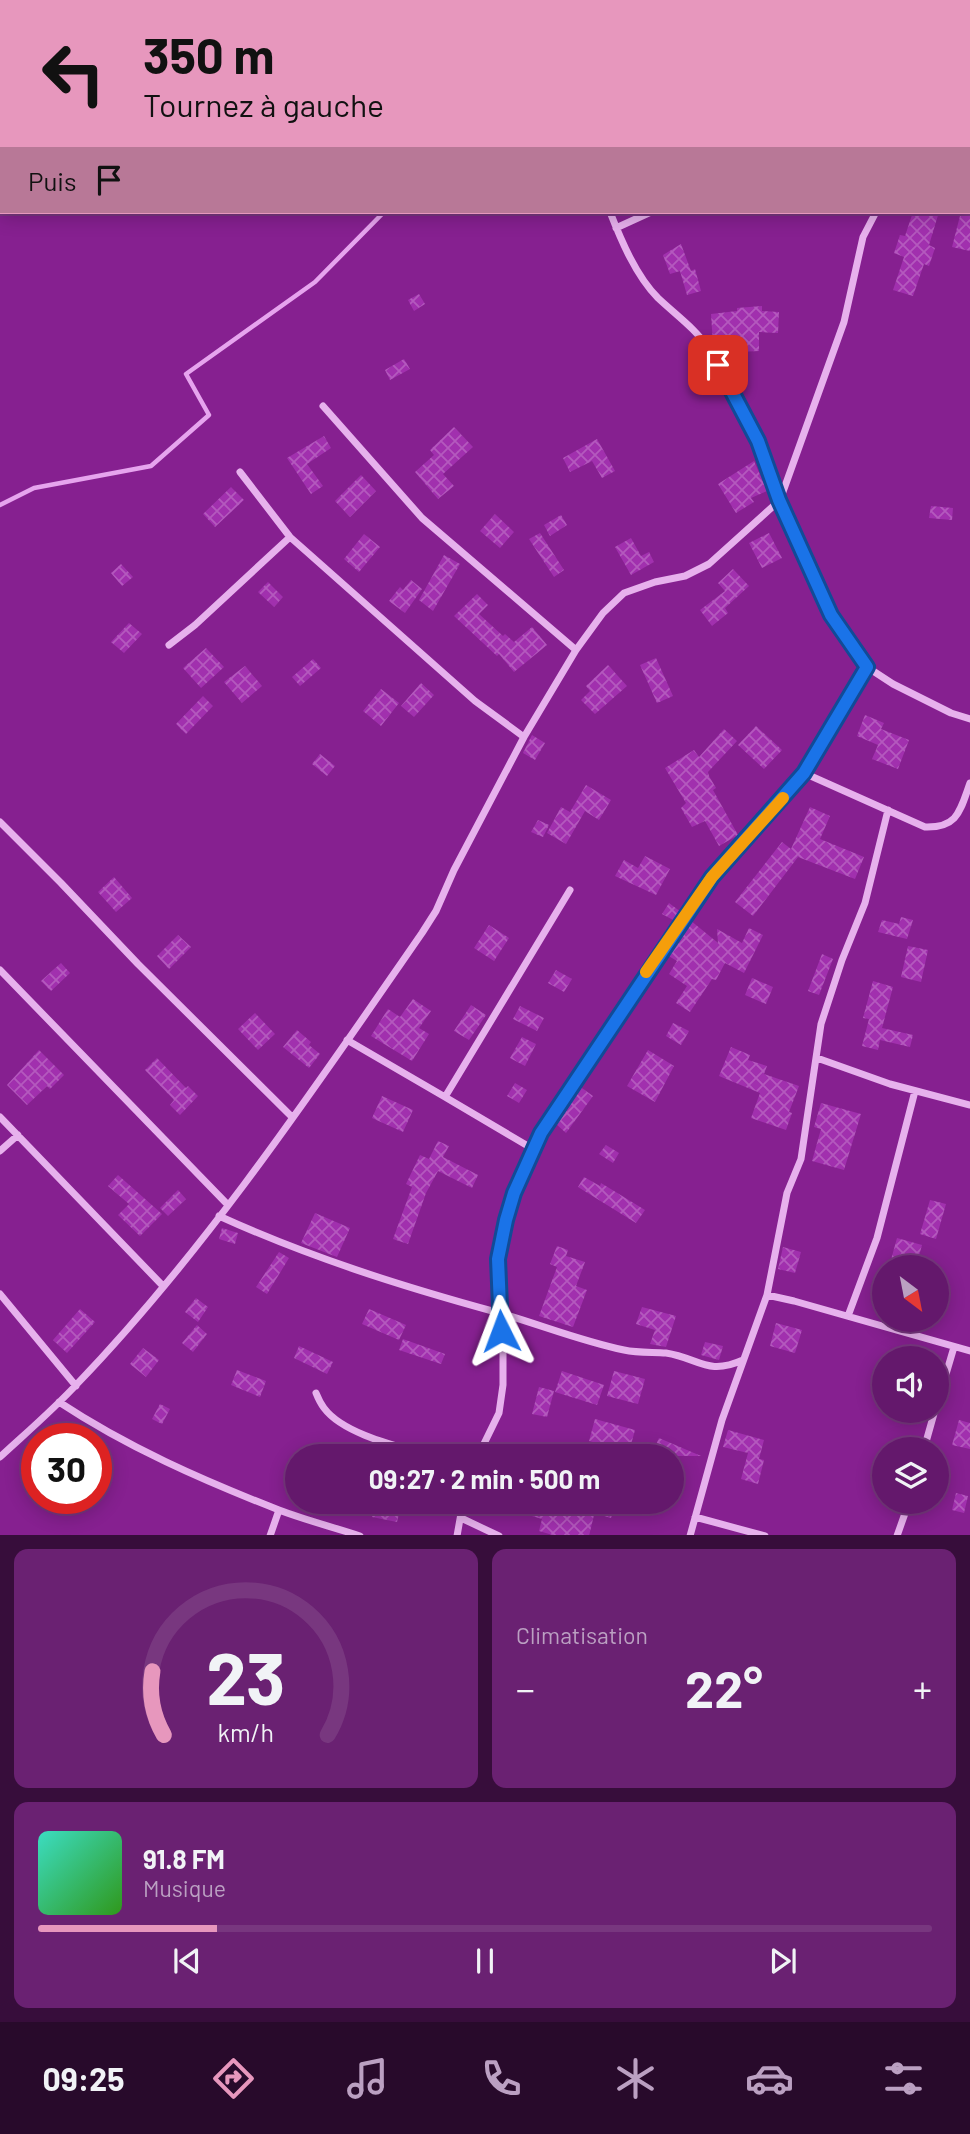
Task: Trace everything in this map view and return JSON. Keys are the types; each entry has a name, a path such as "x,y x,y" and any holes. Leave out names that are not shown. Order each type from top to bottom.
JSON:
{"street":[{"path":"611,214 639,272 656,296 700,335 709,349 758,441 779,500 831,615 867,667 916,697 970,719"},
{"path":"617,228 647,214"},
{"path":"0,1457 76,1386 163,1286 228,1205 347,1040 436,911 454,870 524,737 576,650 603,612 624,593 655,582 684,576 709,564 779,500 844,322 863,237 875,214"},
{"path":"323,406 422,518 576,650"},
{"path":"240,472 290,537 475,701 524,737"},
{"path":"169,645 195,625 290,537"},
{"path":"484,1444 499,1413 503,1361 498,1259 509,1211 533,1149 557,1106 712,877 804,773 867,667"},
{"path":"804,773 925,827 941,827 952,822 970,783"},
{"path":"690,1535 719,1431 767,1295 787,1194 801,1159 821,1024 868,894 877,844 888,810"},
{"path":"0,822 292,1117"},
{"path":"445,1097 570,890"},
{"path":"0,970 228,1205"},
{"path":"347,1040 533,1149"},
{"path":"817,1058 915,1091 970,1105"},
{"path":"848,1317 877,1238 915,1091"},
{"path":"0,1117 163,1286"},
{"path":"0,1151 18,1135"},
{"path":"219,1216 300,1251 551,1331 626,1351 668,1354 720,1368 743,1360"},
{"path":"0,1294 76,1386"},
{"path":"767,1295 970,1351"},
{"path":"949,1365 954,1348"},
{"path":"316,1394 324,1409 335,1419 352,1429 396,1444"},
{"path":"59,1402 101,1430 152,1456 279,1510 360,1535"},
{"path":"270,1535 279,1510"},
{"path":"457,1535 462,1514"},
{"path":"897,1535 905,1514"},
{"path":"695,1517 765,1535"},
{"path":"461,1518 499,1535"}],"building":[{"path":"912,214 938,214 929,245 935,248 929,266 924,264 913,296 893,290 904,257 894,253 900,235 905,236"},
{"path":"960,214 970,214 970,251 952,247"},
{"path":"681,244 691,271 695,269 701,291 687,295 680,271 670,274 663,255"},
{"path":"419,294 425,304 414,311 408,300"},
{"path":"762,306 762,311 779,312 778,333 759,332 759,351 718,353 713,344 711,314"},
{"path":"404,359 410,369 390,380 385,370"},
{"path":"454,427 473,447 443,474 454,486 438,499 415,472 434,455 430,450"},
{"path":"324,436 331,448 307,464 323,486 311,494 287,458"},
{"path":"597,439 615,471 602,478 592,461 570,472 563,458"},
{"path":"754,461 767,491 751,498 754,502 736,513 718,484"},
{"path":"361,475 376,491 350,517 335,501"},
{"path":"231,487 244,500 215,527 203,514"},
{"path":"931,506 953,508 952,520 929,518"},
{"path":"495,514 514,532 500,548 480,531"},
{"path":"561,515 567,525 550,536 544,525"},
{"path":"540,533 564,570 554,577 529,539"},
{"path":"769,533 782,558 762,568 749,543"},
{"path":"364,534 380,547 359,572 344,559"},
{"path":"631,538 641,556 649,552 654,562 631,575 615,547"},
{"path":"444,555 460,564 433,611 419,600"},
{"path":"121,564 133,577 122,586 111,573"},
{"path":"733,569 749,586 725,608 728,613 712,626 700,610 725,591 718,583"},
{"path":"411,580 422,589 405,613 389,601 400,587 403,590"},
{"path":"268,582 283,597 274,607 258,592"},
{"path":"477,594 488,605 479,614 503,636 505,634 514,642 532,627 547,645 514,672 499,654 497,656 454,616"},
{"path":"129,623 142,634 124,653 111,642"},
{"path":"206,648 224,667 201,688 183,668"},
{"path":"656,658 673,696 657,703 640,665"},
{"path":"313,659 321,668 300,686 292,677"},
{"path":"608,665 627,686 595,714 581,700 590,691 586,686"},
{"path":"245,666 262,686 242,703 224,682"},
{"path":"421,683 434,695 414,717 401,706"},
{"path":"381,689 399,703 381,726 363,711"},
{"path":"203,696 213,706 186,734 176,724"},
{"path":"865,715 884,723 881,729 909,740 898,769 872,759 878,745 857,736"},
{"path":"756,726 782,750 764,769 738,745"},
{"path":"724,729 737,741 708,772 716,788 713,790 738,835 719,846 705,821 692,827 681,808 686,803 665,768 694,750 699,757"},
{"path":"532,735 545,743 535,760 523,753"},
{"path":"320,754 335,766 327,776 312,764"},
{"path":"586,785 611,800 599,820 585,811 566,844 547,833 561,807 570,812"},
{"path":"810,807 830,816 820,839 864,857 855,879 798,857 753,916 735,902 782,842 791,849"},
{"path":"538,820 549,825 543,837 531,832"},
{"path":"645,856 670,869 656,895 615,876 624,860 638,868"},
{"path":"114,877 132,898 116,912 98,892"},
{"path":"669,903 681,912 675,921 662,914"},
{"path":"901,917 913,920 907,939 878,932 882,920 899,924"},
{"path":"690,920 718,943 717,929 742,943 749,928 763,935 744,973 725,963 716,980 712,979 690,1012 676,1003 687,986 669,974 677,961 667,955"},
{"path":"489,925 509,938 494,961 474,948"},
{"path":"178,935 191,947 169,969 157,956"},
{"path":"908,946 928,950 921,982 901,977"},
{"path":"822,954 833,959 819,995 808,991"},
{"path":"61,963 70,973 51,991 41,981"},
{"path":"556,970 572,979 564,992 548,983"},
{"path":"752,978 773,987 766,1004 745,995"},
{"path":"873,981 893,987 882,1028 913,1035 910,1047 880,1040 878,1050 862,1046 869,1019 863,1018"},
{"path":"413,999 431,1011 419,1028 429,1034 412,1061 371,1036 388,1009 400,1017"},
{"path":"471,1005 486,1015 469,1040 454,1031"},
{"path":"520,1006 544,1018 537,1031 513,1019"},
{"path":"255,1013 275,1034 258,1050 238,1029"},
{"path":"673,1023 689,1031 681,1045 666,1036"},
{"path":"297,1030 320,1054 309,1068 283,1047"},
{"path":"522,1037 536,1044 525,1066 510,1058"},
{"path":"731,1047 750,1055 748,1060 767,1066 764,1074 799,1086 789,1112 792,1113 786,1130 751,1118 760,1093 719,1076"},
{"path":"39,1050 64,1075 50,1089 47,1086 27,1105 7,1085"},
{"path":"648,1050 674,1066 655,1102 627,1086"},
{"path":"157,1058 186,1088 188,1086 198,1096 180,1115 170,1105 174,1100 145,1070"},
{"path":"515,1083 527,1090 519,1103 507,1096"},
{"path":"579,1086 593,1096 566,1133 555,1123 568,1107 565,1105"},
{"path":"382,1096 413,1110 403,1132 372,1118"},
{"path":"821,1103 861,1114 844,1170 812,1161 821,1129 814,1127"},
{"path":"438,1141 449,1146 443,1157 478,1175 472,1188 438,1171 426,1193 408,1244 393,1239 412,1187 406,1184 420,1155 429,1159"},
{"path":"606,1145 619,1153 613,1163 599,1154"},
{"path":"118,1175 162,1214 140,1236 118,1215 129,1204 108,1186"},
{"path":"584,1177 600,1186 601,1183 645,1210 636,1223 578,1187"},
{"path":"178,1190 186,1199 168,1216 160,1208"},
{"path":"930,1200 946,1204 936,1239 920,1234"},
{"path":"315,1213 350,1228 337,1257 301,1243"},
{"path":"222,1228 238,1233 235,1244 219,1239"},
{"path":"897,1238 922,1245 919,1255 892,1255"},
{"path":"557,1246 568,1250 566,1256 585,1262 576,1286 587,1290 573,1327 539,1316 557,1267 550,1264"},
{"path":"783,1247 801,1252 795,1273 778,1269"},
{"path":"279,1252 289,1258 267,1294 256,1287"},
{"path":"196,1298 208,1307 198,1322 185,1312"},
{"path":"642,1307 676,1316 666,1347 650,1344 655,1330 636,1324"},
{"path":"80,1309 95,1322 67,1353 53,1340"},
{"path":"369,1309 406,1325 399,1340 362,1324"},
{"path":"776,1323 802,1330 795,1353 770,1346"},
{"path":"197,1325 207,1334 193,1352 182,1343"},
{"path":"403,1339 445,1354 441,1364 399,1350"},
{"path":"705,1342 723,1346 719,1360 701,1355"},
{"path":"299,1346 333,1362 327,1374 294,1358"},
{"path":"143,1348 159,1360 146,1377 130,1364"},
{"path":"237,1370 266,1381 260,1397 231,1385"},
{"path":"562,1371 604,1385 597,1405 555,1392"},
{"path":"614,1371 645,1379 638,1404 607,1396"},
{"path":"539,1387 554,1391 547,1417 532,1414"},
{"path":"160,1404 170,1409 162,1424 152,1419"},
{"path":"595,1419 635,1430 631,1444 600,1444 589,1441"},
{"path":"959,1420 970,1423 970,1449 952,1445"},
{"path":"728,1430 764,1440 759,1459 764,1460 758,1484 741,1479 748,1453 723,1447"},
{"path":"659,1438 673,1444 656,1444"},
{"path":"684,1449 701,1456 684,1456"},
{"path":"956,1493 968,1496 964,1513 952,1510"},
{"path":"373,1514 399,1514 397,1522 372,1517"},
{"path":"525,1514 594,1515 589,1535 553,1535 539,1531 542,1519"}],"waterway":[{"path":"0,505 34,488 151,466 209,415 186,374 315,282 382,214"}],"slow traffic":[{"path":"646,972 712,877 783,798"}],"route":[{"path":"501,1331 498,1259 514,1193 541,1133 712,877 804,773 867,667 831,615 779,500 758,441 718,365"}]}
